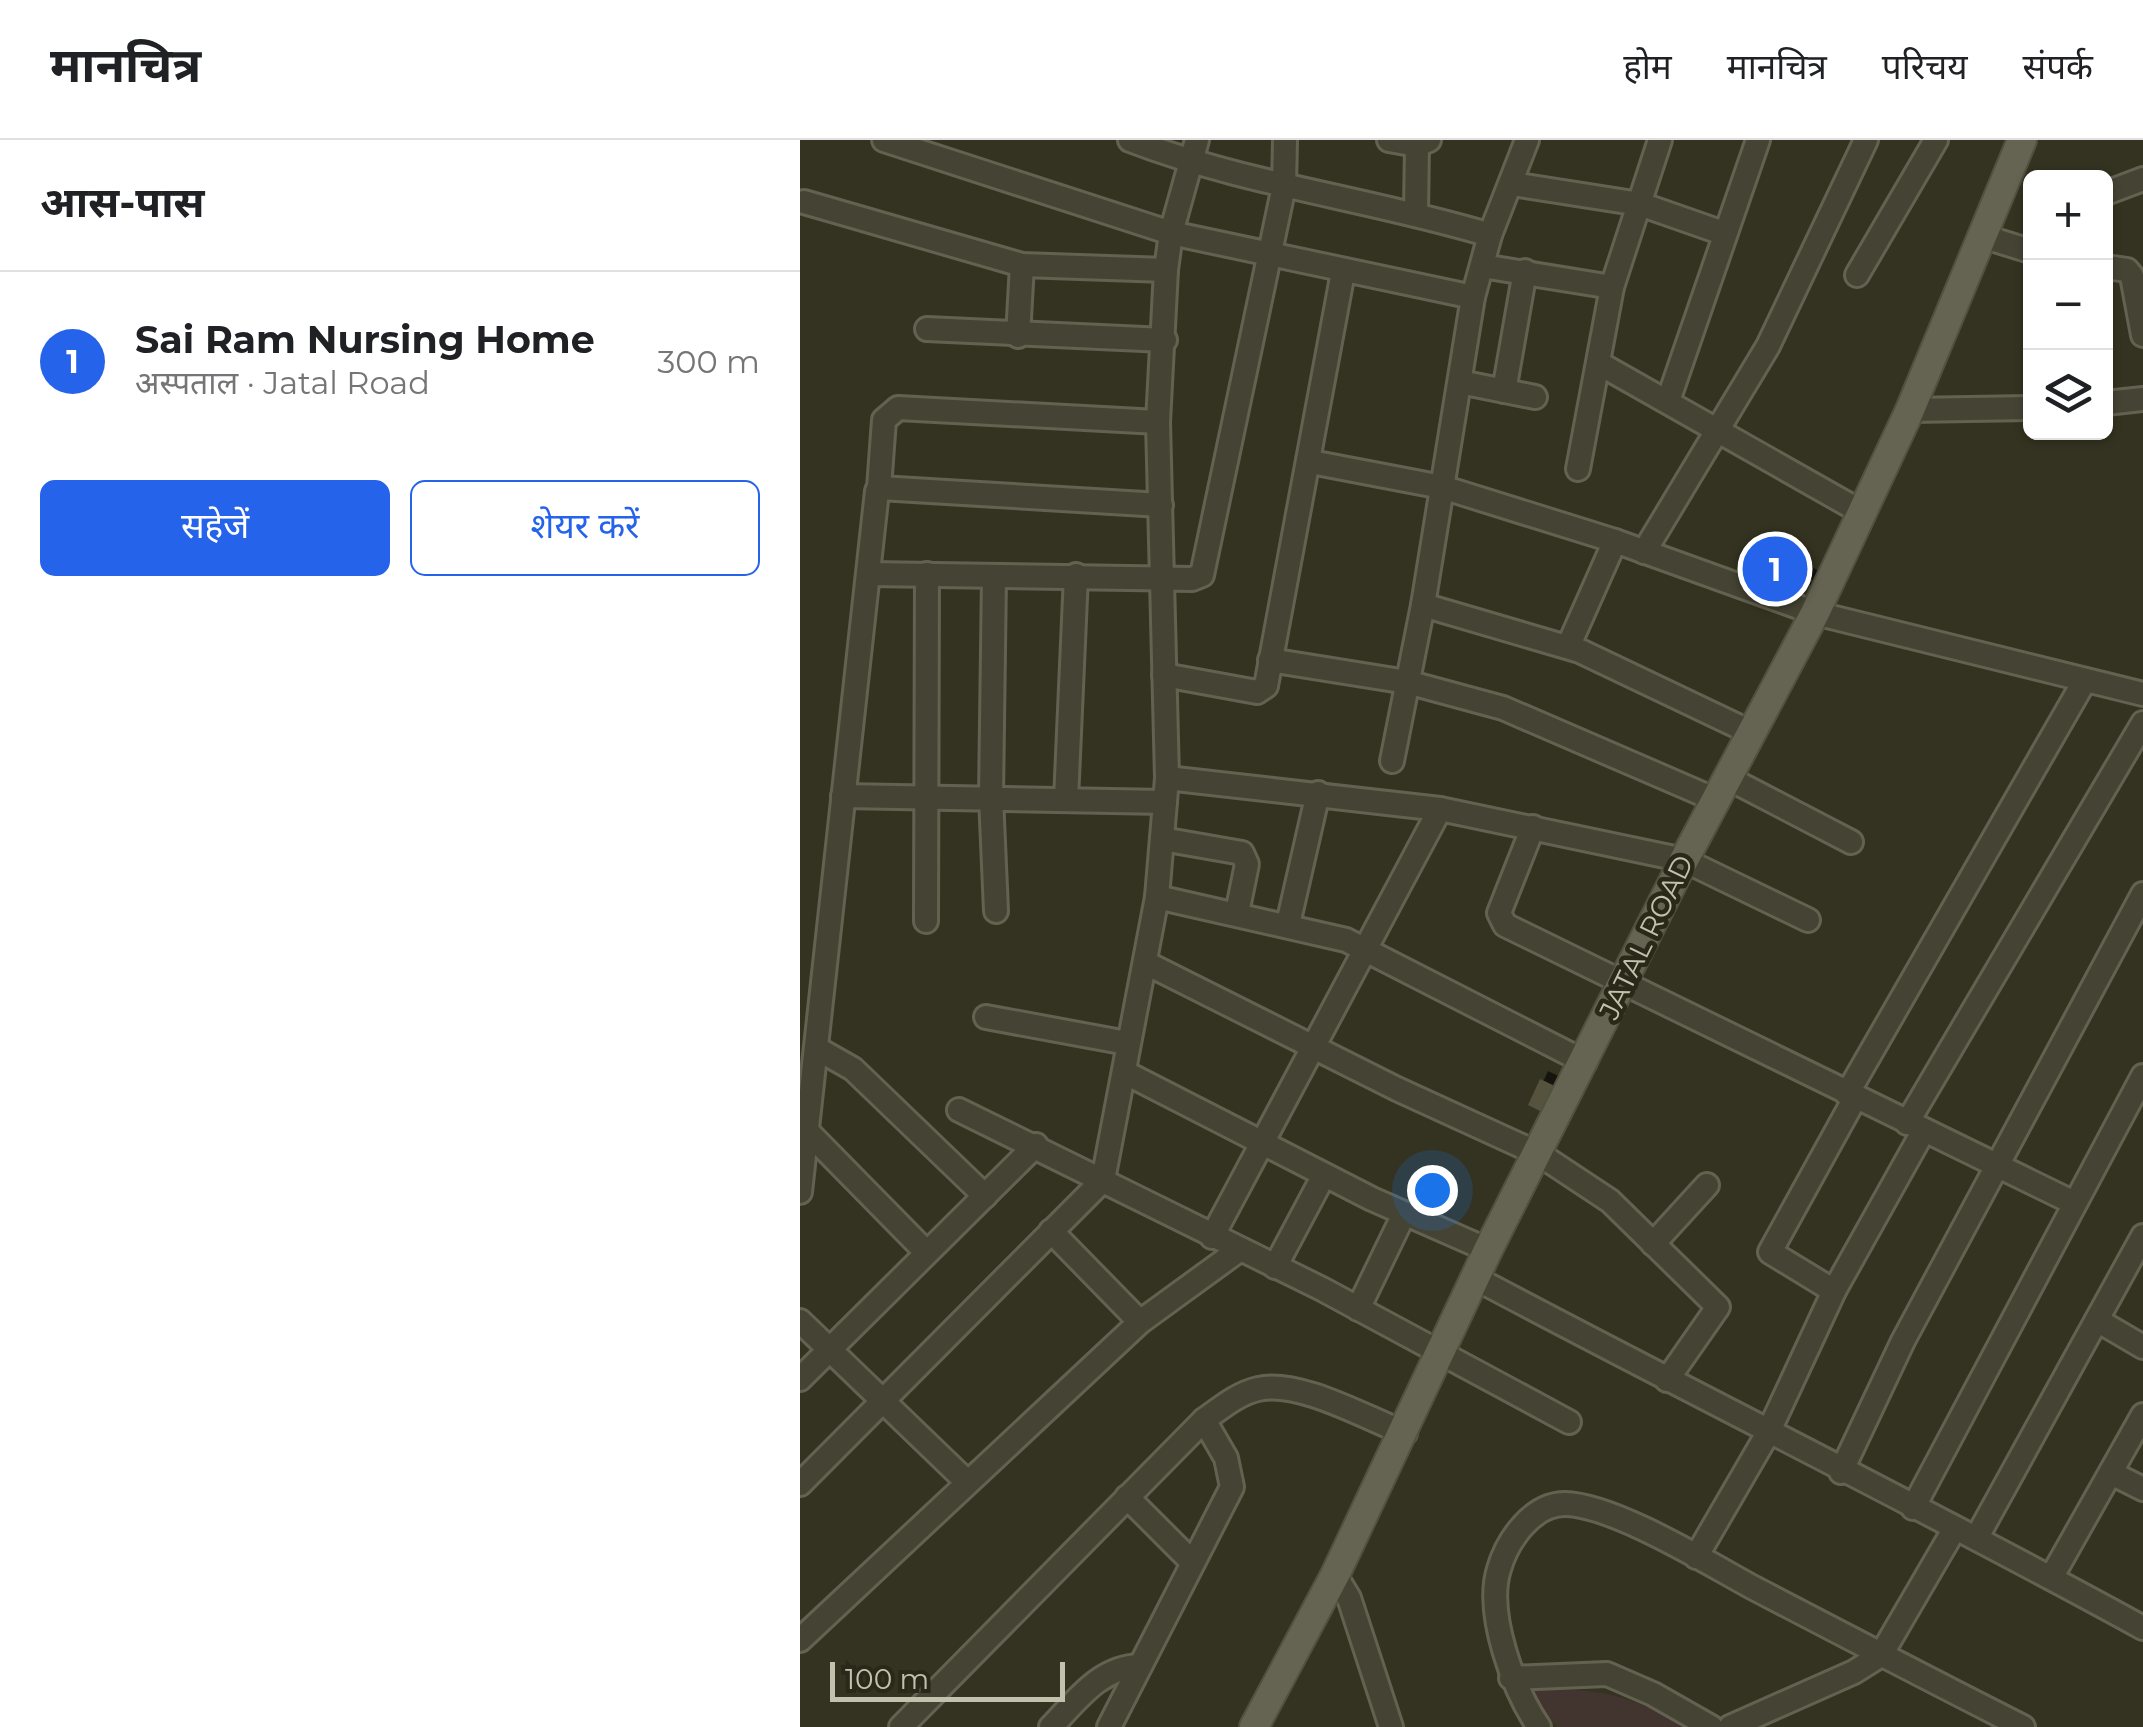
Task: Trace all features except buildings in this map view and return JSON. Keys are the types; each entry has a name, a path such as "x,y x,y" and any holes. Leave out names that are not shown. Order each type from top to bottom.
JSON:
{"main road":[{"name":"JATAL ROAD","path":"1254,1727 1335,1575 1488,1250 1684,860 1815,613 1910,410 2022,140"}],"street":[{"path":"884,140 1171,233 1473,297"},
{"path":"1130,140 1194,164 1416,212 1490,235"},
{"path":"800,1484 1104,1180 1157,897 1167,778 1165,578 1158,422 1166,270 1171,233 1194,164 1197,140"},
{"path":"869,574 1198,578 1206,571 1284,186 1286,140"},
{"path":"1389,140 1423,143 1416,212"},
{"path":"1392,761 1424,605 1473,297 1490,235 1527,140"},
{"path":"1578,469 1612,287 1660,140"},
{"path":"1668,401 1722,233 1758,140"},
{"path":"1644,552 1720,431 1802,280 1866,140"},
{"path":"1858,274 1936,140"},
{"path":"2113,190 2143,179"},
{"path":"1512,184 1640,204 1722,233"},
{"path":"804,202 1022,265 1166,270"},
{"path":"1982,236 2023,249"},
{"path":"1018,336 1022,265"},
{"path":"1482,266 1612,287"},
{"path":"2113,268 2126,270 2132,276 2143,336"},
{"path":"1504,391 1525,271"},
{"path":"1164,675 1257,692 1266,686 1311,462 1343,272"},
{"path":"927,329 1165,340"},
{"path":"1600,364 1863,513"},
{"path":"1460,382 1535,397"},
{"path":"2113,402 2143,400"},
{"path":"800,1192 816,1048 809,1013 843,796 884,420 898,408 1158,422"},
{"path":"1910,410 2023,408"},
{"path":"1311,462 1442,487 1615,541 1815,613 2143,694"},
{"path":"879,488 1161,505"},
{"path":"1568,646 1615,541"},
{"path":"926,921 927,574"},
{"path":"1066,800 1076,575"},
{"path":"994,576 991,797 996,911"},
{"path":"1424,605 1568,646 1752,733"},
{"path":"1270,660 1407,682 1546,723 1851,842"},
{"path":"1834,1292 1770,1252 1851,1096 2085,680"},
{"path":"1696,1557 1768,1433 1915,1127 2143,722"},
{"path":"1167,778 1440,809 1684,860 1808,920"},
{"path":"1288,924 1318,793"},
{"path":"843,796 1164,802"},
{"path":"1212,1236 1259,1141 1440,809"},
{"path":"1533,828 1498,920 1622,985 2072,1202"},
{"path":"1162,839 1242,853 1247,864 1238,914"},
{"path":"1841,1472 1903,1341 2143,894"},
{"path":"1157,897 1324,932 1585,1062"},
{"path":"1146,963 1539,1154 1610,1202 1718,1307 1667,1380"},
{"path":"986,1017 1127,1043"},
{"path":"816,1048 854,1069 985,1196"},
{"path":"1124,1072 1324,1175 1488,1250"},
{"path":"1913,1508 2072,1202 2143,1076"},
{"path":"958,1110 1443,1352 1570,1422"},
{"path":"807,1131 926,1252"},
{"path":"800,1379 1036,1146"},
{"path":"1275,1267 1324,1175"},
{"path":"1654,1244 1708,1185"},
{"path":"1358,1309 1404,1214"},
{"path":"1051,1231 1140,1322"},
{"path":"1730,1727 1868,1665 1881,1655 1966,1532 2097,1320 2143,1236"},
{"path":"800,1640 1140,1322 1238,1250"},
{"path":"1475,1278 2143,1628"},
{"path":"2097,1320 2143,1347"},
{"path":"800,1321 886,1399 966,1481"},
{"path":"902,1727 1204,1420 1236,1396 1276,1386 1300,1390 1405,1433"},
{"path":"2051,1578 2143,1415"},
{"path":"1109,1727 1232,1487 1226,1458 1204,1420"},
{"path":"2111,1473 2143,1489"},
{"path":"1127,1498 1191,1561"},
{"path":"1539,1727 1511,1678 1496,1578 1504,1552 1535,1515 1566,1504 1605,1513 1696,1557 2022,1727"},
{"path":"1335,1575 1349,1598 1392,1727"},
{"path":"1051,1727 1111,1670 1140,1666"},
{"path":"1511,1678 1607,1674 1712,1727"}],"shaded area":[{"path":"1527,1689 1573,1690 1627,1699 1686,1727 1557,1727"}],"place":[{"name":"Sai Ram Nursing Home","path":"1775,569"}]}
